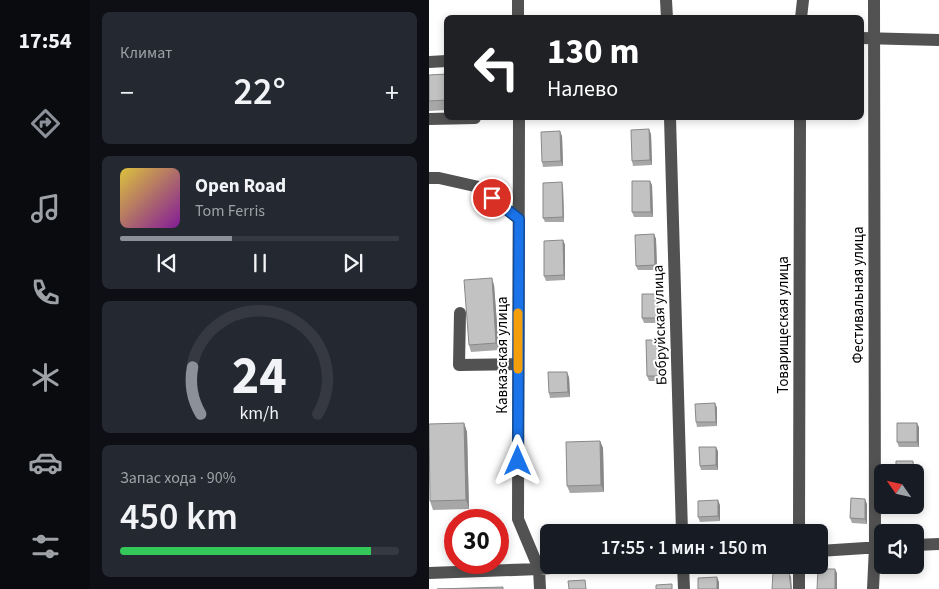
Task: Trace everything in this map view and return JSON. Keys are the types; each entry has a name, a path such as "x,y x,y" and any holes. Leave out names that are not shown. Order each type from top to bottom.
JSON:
{"street":[{"path":"518,0 518,15"},
{"path":"667,0 667,15"},
{"path":"801,15 803,0"},
{"name":"Фестивальная улица","path":"873,0 868,38 879,524"},
{"path":"868,38 939,40"},
{"path":"429,62 444,61"},
{"path":"429,119 444,119"},
{"name":"Кавказская улица","path":"519,120 518,519 539,569 540,589"},
{"name":"Бобруйская улица","path":"670,120 682,524"},
{"name":"Товарищеская улица","path":"799,524 800,120"},
{"path":"429,178 439,178 479,187 519,219"},
{"path":"460,313 459,365 518,364"},
{"path":"924,545 939,544"},
{"path":"828,550 874,547"},
{"path":"429,573 539,569"},
{"path":"683,574 684,589"},
{"path":"799,574 799,589"},
{"name":"Фестивальная улица","path":"873,589 875,574"}],"building":[{"path":"444,74 444,100 429,101 429,75"},
{"path":"649,129 650,160 632,161 631,130"},
{"path":"560,131 561,161 542,162 541,132"},
{"path":"632,181 650,181 651,212 632,212"},
{"path":"562,182 563,217 543,218 543,183"},
{"path":"654,234 655,265 636,266 635,235"},
{"path":"563,240 564,275 544,276 544,241"},
{"path":"492,278 496,343 469,345 464,280"},
{"path":"642,294 656,294 657,318 642,318"},
{"path":"646,340 661,340 662,376 647,376"},
{"path":"548,372 567,372 568,392 549,393"},
{"path":"715,403 716,422 696,422 695,404"},
{"path":"464,423 466,500 430,501 429,424"},
{"path":"897,423 917,423 917,442 897,442"},
{"path":"600,441 601,485 567,486 566,442"},
{"path":"699,447 716,447 716,465 700,466"},
{"path":"896,461 913,461 913,464 896,464"},
{"path":"851,498 865,499 865,519 850,518"},
{"path":"718,500 718,516 698,517 698,501"},
{"path":"828,569 835,569 835,589 817,589 818,574 828,574"},
{"path":"773,574 789,574 791,589 772,589"},
{"path":"717,577 717,589 698,589 698,578"},
{"path":"585,580 586,589 569,589 568,581"},
{"path":"672,584 672,589 656,589 656,585"},
{"path":"503,587 503,589 437,589"}],"slow traffic":[{"path":"518,313 518,369"}],"route":[{"path":"492,198 519,219 518,461"}]}
